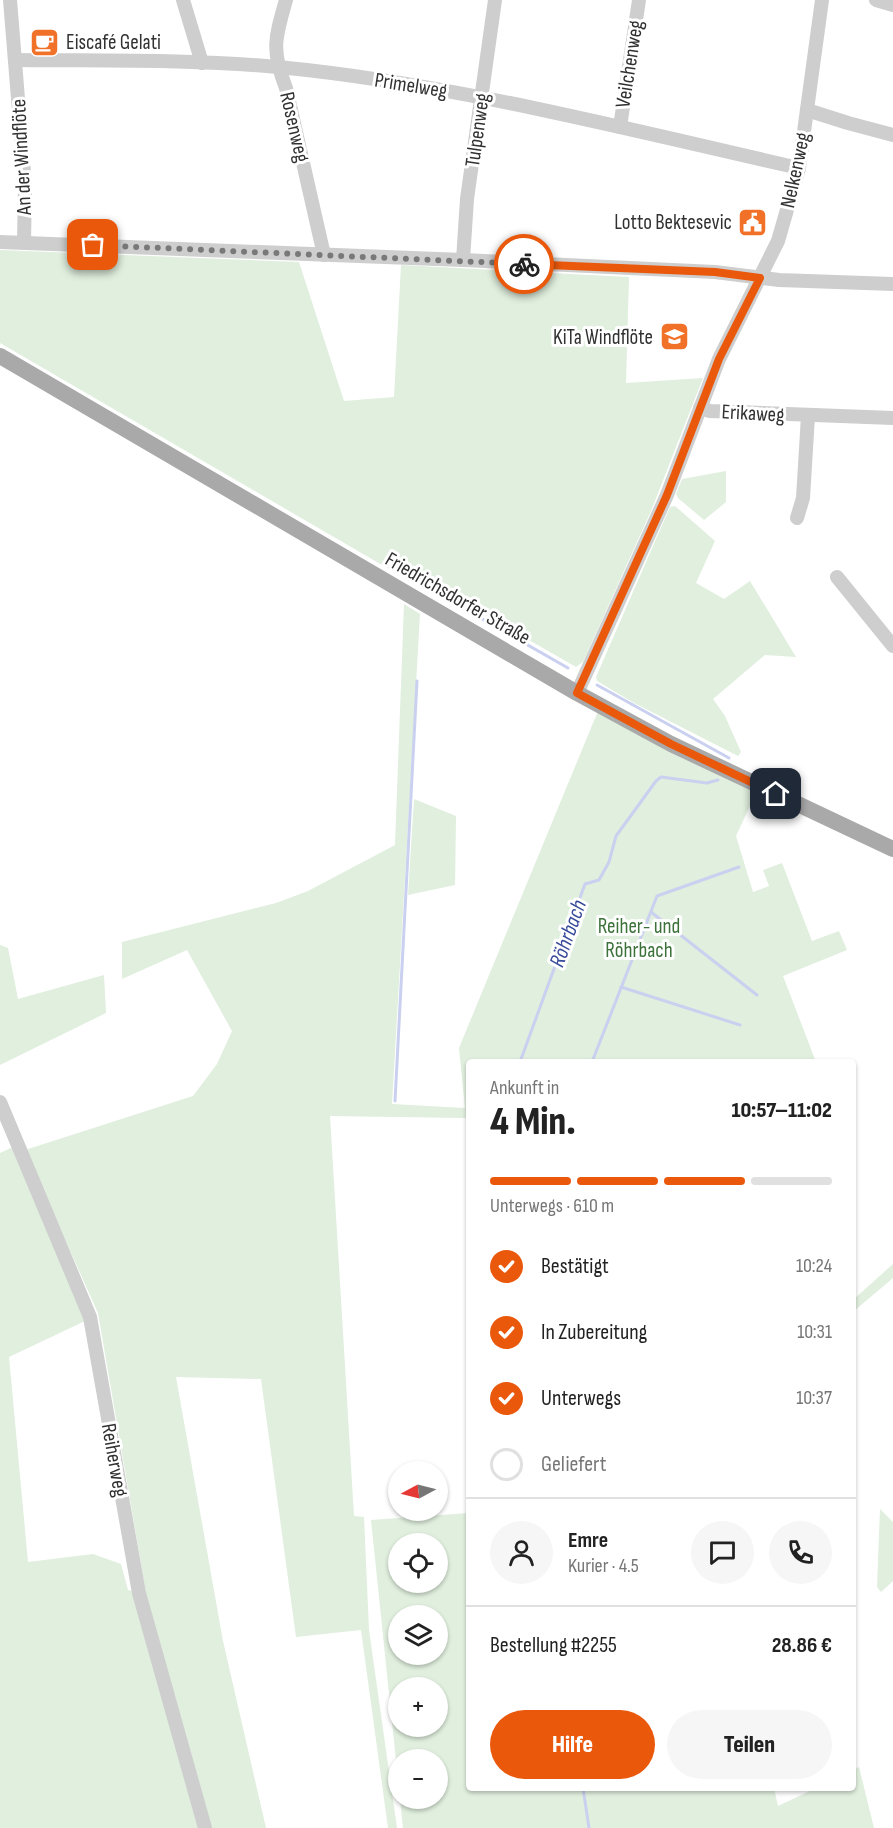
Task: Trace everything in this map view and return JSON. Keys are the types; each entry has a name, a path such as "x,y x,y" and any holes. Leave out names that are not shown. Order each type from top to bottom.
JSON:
{"main road":[{"name":"Friedrichsdorfer Straße","path":"4,359 577,693 671,744 893,849"}],"street":[{"name":"An der Windflöte","path":"10,0 25,185 24,243"},
{"path":"183,0 202,63"},
{"name":"Rosenweg","path":"286,0 274,50 286,88 324,255"},
{"name":"Tulpenweg","path":"463,260 467,199 495,0"},
{"name":"Veilchenweg","path":"620,127 639,0"},
{"name":"Nelkenweg","path":"577,693 667,495 719,359 778,241 799,168 822,0"},
{"path":"876,0 893,5"},
{"name":"Primelweg","path":"15,60 202,63 278,68 364,78 481,97 799,168"},
{"path":"807,110 893,135"},
{"path":"0,242 463,260 715,272 760,278 893,284"},
{"name":"Erikaweg","path":"700,408 710,411 808,416 891,417"},
{"name":"Erikaweg","path":"797,518 803,498 808,416"},
{"path":"837,577 893,646"},
{"name":"Reiherweg","path":"0,1102 90,1317 139,1593 205,1828"}],"green space":[{"path":"0,250 299,262 344,401 394,397 401,265 629,277 626,383 703,378 651,511 583,662 576,667 417,576 408,566 401,576 0,343"},
{"path":"726,471 726,502 704,520 678,498 676,494 682,479"},
{"path":"675,506 715,541 696,583 724,599 750,581 796,657 765,655 713,699 725,716 741,752 738,756 634,703 597,681 596,677 670,507"},
{"name":"Reiher- und Röhrbach","path":"404,604 420,614 392,1104 465,1108 459,1048 598,711 667,751 756,793 736,836 753,892 769,886 763,870 782,863 812,941 839,931 847,950 783,976 815,1059 466,1059 466,1118 330,1116 354,1516 364,1517 369,1630 388,1764 388,1809 394,1809 397,1828 388,1828 361,1630 296,1637 261,1379 176,1377 223,1641 266,1828 210,1828 146,1593 98,1313 25,1150 193,1096 217,1064 232,1031 187,950 122,979 122,942 276,903 308,891 395,845"},
{"path":"414,799 456,816 455,885 408,895"},
{"path":"0,945 8,948 18,999 104,975 106,1013 0,1065"},
{"path":"13,1147 85,1321 9,1357 28,1562 93,1554 121,1564 128,1590 132,1591 200,1828 0,1828 0,1153"},
{"path":"893,1264 893,1278 856,1309 856,1297"},
{"path":"880,1509 893,1522 893,1581 881,1592 877,1587"},
{"path":"466,1513 466,1791 775,1791 778,1806 810,1791 856,1791 856,1769 859,1767 874,1828 403,1828 401,1809 448,1809 448,1749 395,1749 394,1737 448,1737 448,1677 388,1677 388,1684 371,1520 448,1521 448,1514"}],"waterway":[{"name":"Röhrbach","path":"390,552 423,585 568,668"},
{"path":"395,1101 417,681"},
{"name":"Röhrbach","path":"597,685 729,758"},
{"name":"Röhrbach","path":"521,1059 585,884 599,880 609,862 616,836 661,777 707,783 718,780"},
{"path":"593,1059 657,896 739,867"},
{"path":"651,912 757,995"},
{"path":"621,987 740,1025"},
{"path":"583,1791 589,1828"}],"way so far":[{"path":"93,245 524,264"}],"place":[{"name":"Eiscafé Gelati","path":"45,42"},
{"name":"Lotto Bektesevic","path":"753,222"},
{"name":"KiTa Windflöte","path":"674,337"}],"route":[{"path":"524,264 715,272 760,278 719,359 667,495 577,693 671,744 776,794"}]}
